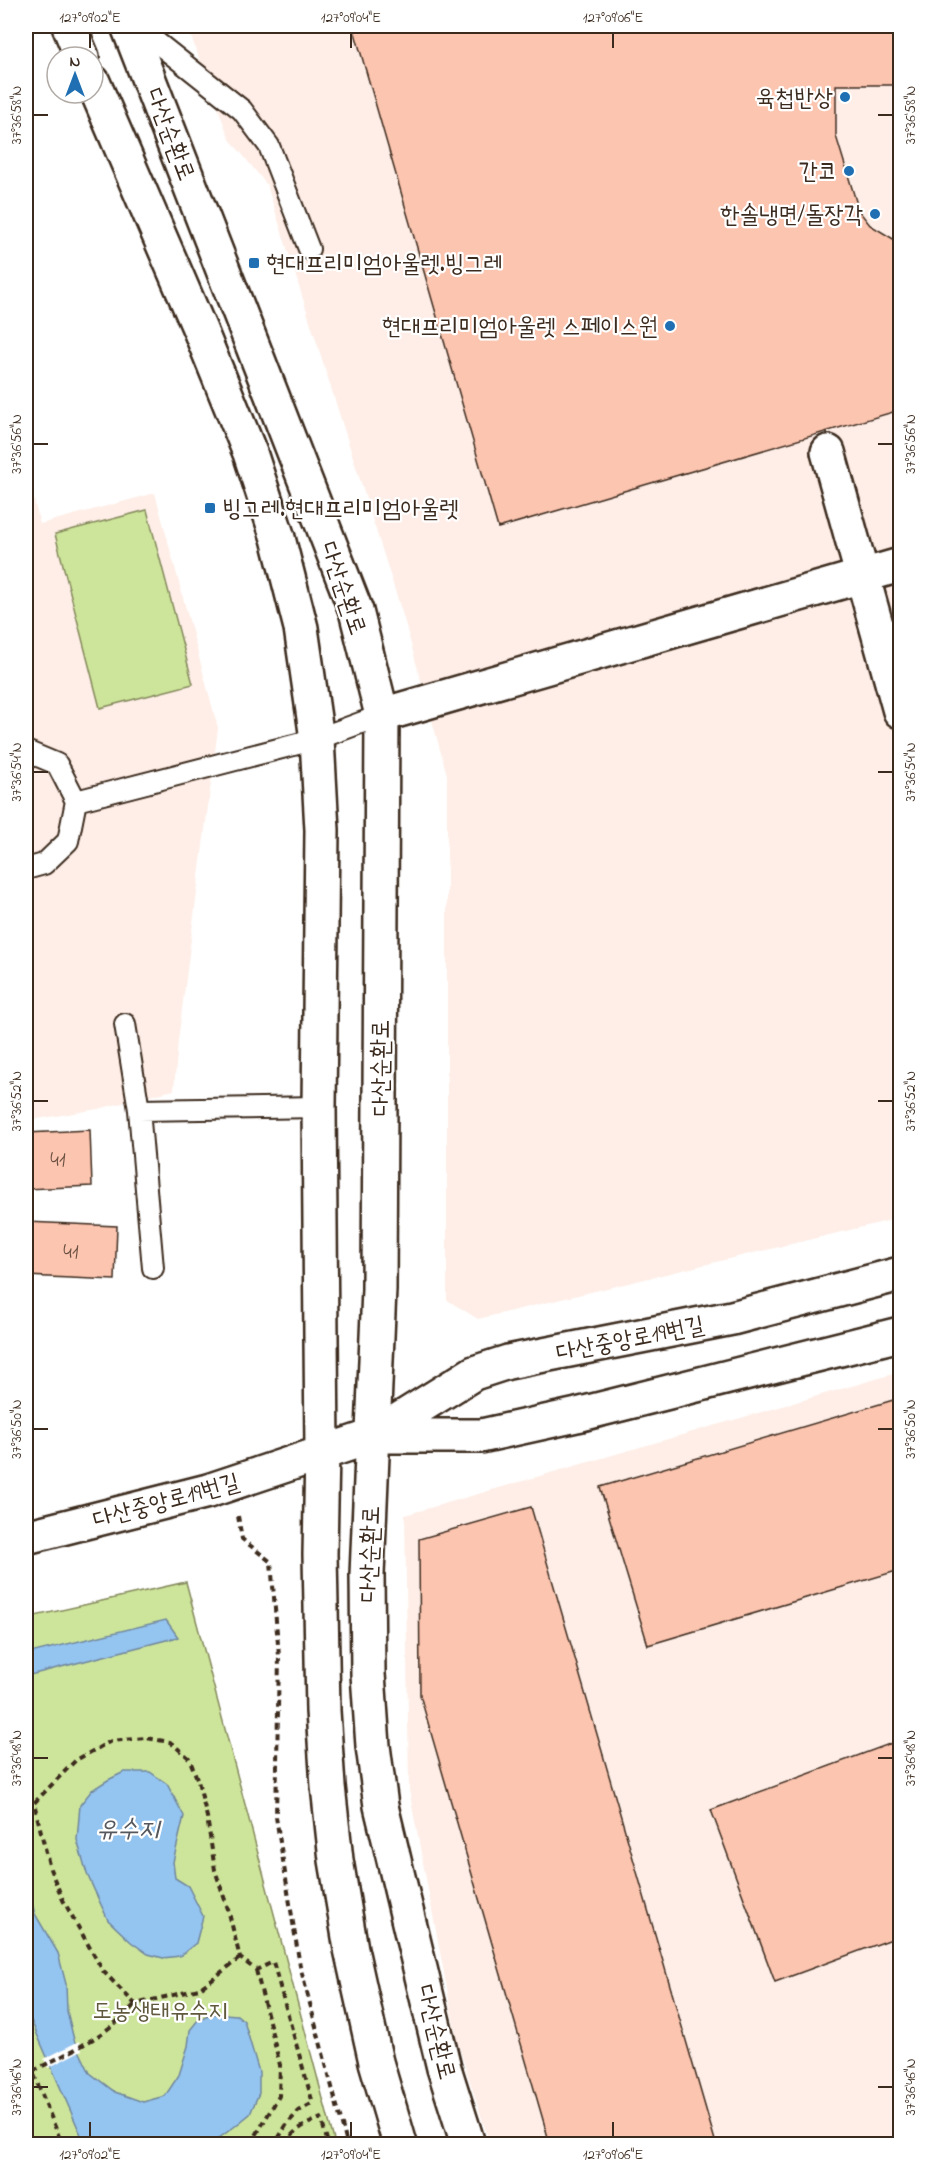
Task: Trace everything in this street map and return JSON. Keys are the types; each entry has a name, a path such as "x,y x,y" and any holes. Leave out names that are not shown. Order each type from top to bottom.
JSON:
{"street":[{"path":"69,26 77,45"},
{"name":"다산순환로","path":"128,26 356,611 382,715 379,1289 367,1575 368,1674 373,1746 384,1818 444,2068 468,2145"},
{"name":"다산순환로","path":"103,105 200,330 249,453 278,538 301,628 317,739 321,830 320,1554 323,1700 328,1786 336,1860 351,1949 376,2062 400,2145"},
{"path":"828,452 900,711"},
{"path":"382,715 900,565"},
{"name":"다산중앙로19번길","path":"26,1537 232,1484 373,1436 474,1372 508,1362 732,1318 900,1274"},
{"name":"다산중앙로19번길","path":"373,1436 481,1436 900,1334"}],"lane":[{"path":"136,26 242,110 269,146 309,249"},
{"path":"76,801 317,739 382,715"},
{"path":"26,752 57,764 76,801 68,841 44,864 26,869"},
{"path":"125,1024 139,1110 153,1268"},
{"path":"139,1110 319,1107"}],"path":[{"path":"232,1484 242,1539 271,1562 279,1656 276,1817 300,1966 347,2145"},
{"path":"34,1803 76,1760 111,1741 146,1737 170,1742 189,1758 198,1781 207,1817 215,1870 228,1909 240,1958 256,1970 280,2065 279,2096 251,2145"},
{"path":"26,1796 34,1803 50,1869 63,1900 103,1971 135,2004"},
{"path":"33,2071 99,2037 120,2021 135,2004 199,1989 240,1958"},
{"path":"256,1970 273,1962 312,2100 311,2104 299,2111 287,2124 275,2145"},
{"path":"26,2055 62,2145"},
{"path":"285,2145 289,2137 303,2125 321,2118 328,2145"}],"shaded area":[{"name":"현대프리미엄아울렛 스페이스원","path":"187,26 900,26 900,1218 478,1319 447,1300 447,775 404,619 267,185 229,138"},
{"path":"26,468 40,524 155,493 218,728 178,1041 174,1090 98,1109 26,1121"},
{"path":"900,1372 900,2144 490,2144 457,2041 409,1790 405,1515"}],"green space":[{"path":"147,510 193,684 100,708 55,534"},
{"name":"도농생태유수지","path":"186,1582 335,2144 26,2144 26,1618"}],"water":[{"path":"166,1620 178,1637 26,1676 26,1654"},
{"name":"유수지","path":"124,1772 150,1772 167,1784 184,1816 173,1862 175,1878 188,1886 203,1916 196,1943 180,1956 163,1958 148,1954 131,1942 108,1920 87,1874 77,1840 80,1805 92,1790"},
{"path":"26,1881 35,1914 58,1953 66,1984 67,2011 74,2040 90,2073 115,2092 143,2102 165,2096 179,2075 188,2046 190,2030 198,2020 210,2014 237,2015 244,2021 259,2072 259,2093 250,2114 211,2144 85,2144 26,2009"}],"pier":[{"path":"79,2041 82,2050 48,2068 44,2059"}],"building":[{"name":"현대프리미엄아울렛 스페이스원","path":"353,26 900,26 900,85 836,85 836,136 859,211 870,225 900,243 900,410 498,528"},
{"path":"90,1130 92,1186 26,1189 26,1133"},
{"path":"26,1222 117,1226 115,1280 26,1276"},
{"path":"900,1398 900,1570 648,1645 600,1487"},
{"path":"531,1507 716,2144 550,2144 420,1695 419,1539"},
{"path":"900,1740 900,1936 775,1982 711,1810"}],"place":[{"name":"육첩반상","path":"845,97"},
{"name":"간코","path":"849,171"},
{"name":"한솔냉면/돌장각","path":"875,214"},
{"name":"현대프리미엄아울렛.빙그레","path":"254,263"},
{"name":"현대프리미엄아울렛 스페이스원","path":"670,326"},
{"name":"빙그레.현대프리미엄아울렛","path":"210,508"}]}
